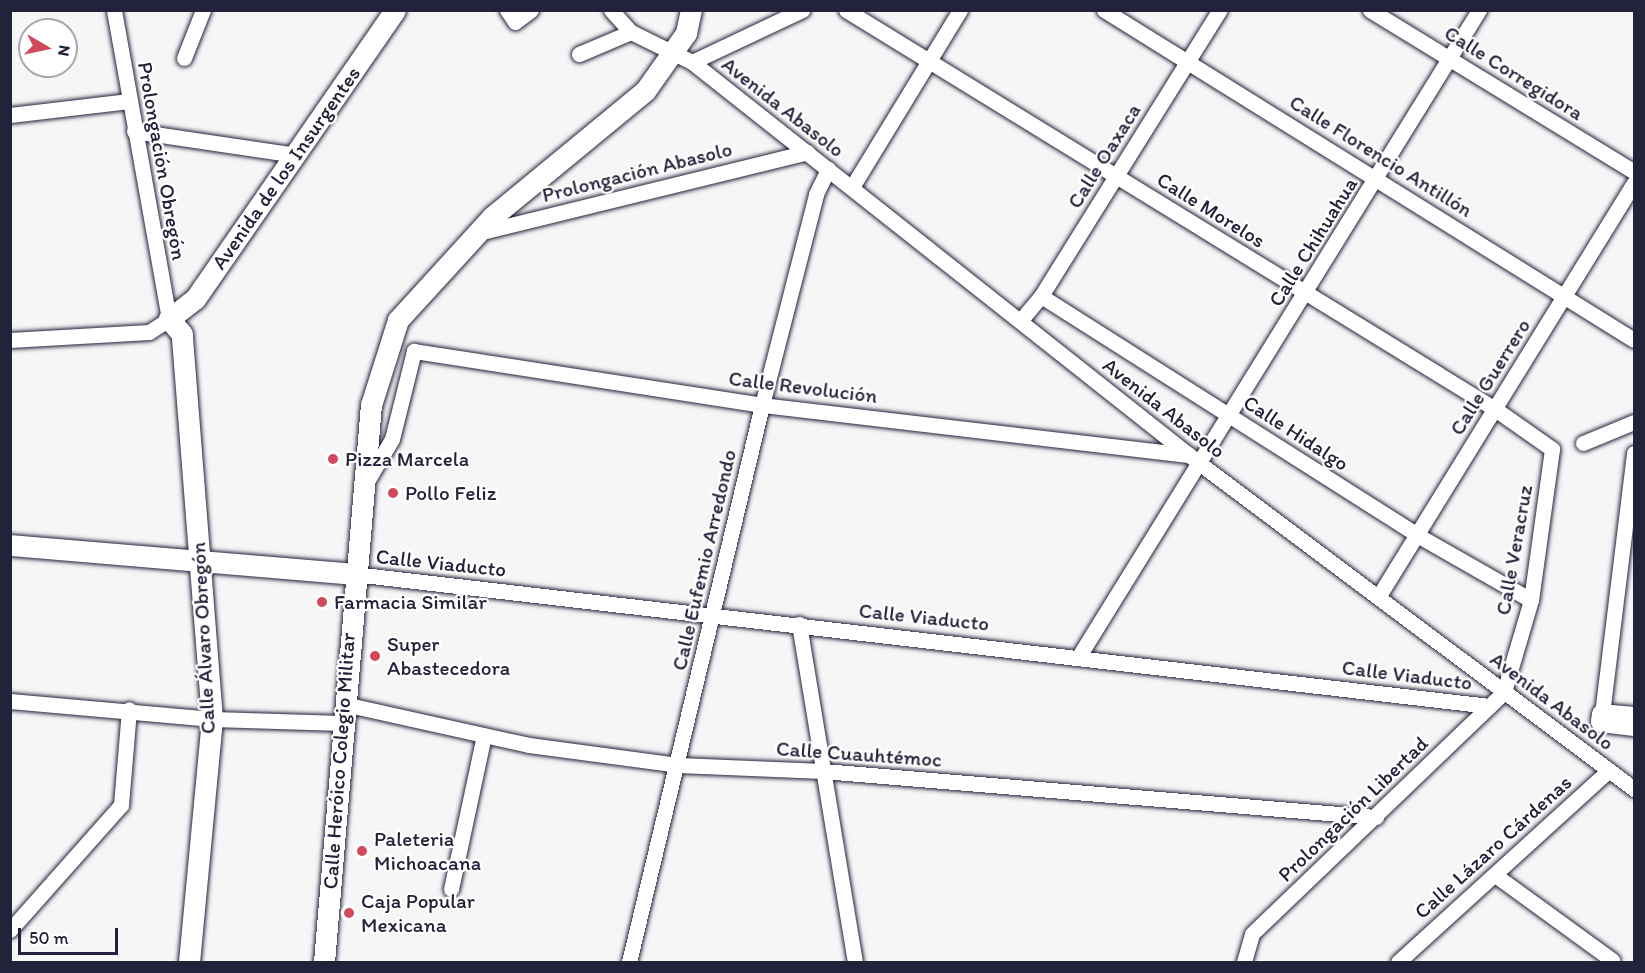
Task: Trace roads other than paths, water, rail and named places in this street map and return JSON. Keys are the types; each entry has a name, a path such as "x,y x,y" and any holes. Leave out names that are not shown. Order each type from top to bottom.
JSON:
{"street":[{"name":"Prolongación Obregón","path":"114,10 169,319"},
{"path":"184,58 203,10"},
{"name":"Avenida de los Insurgentes","path":"169,319 195,299 395,10"},
{"path":"507,10 515,22 531,10"},
{"path":"579,54 631,32 611,10"},
{"name":"Calle Heróico Colegio Militar","path":"324,963 354,574 371,405 398,320 478,233 683,57 691,10"},
{"path":"683,57 802,10"},
{"name":"Calle Morelos","path":"846,10 1495,409 1552,449"},
{"path":"852,187 960,10"},
{"name":"Calle Florencio Antillón","path":"1104,10 1378,177 1563,298 1635,340"},
{"name":"Calle Oaxaca","path":"1020,321 1041,296 1220,10"},
{"name":"Calle Corregidora","path":"1370,10 1635,172"},
{"name":"Calle Chihuahua","path":"1079,656 1194,459 1228,415 1306,293 1479,10"},
{"name":"Avenida Abasolo","path":"631,32 683,57 852,187 1194,459 1380,594 1504,692 1635,789"},
{"path":"10,115 129,101"},
{"path":"134,131 296,155"},
{"name":"Prolongación Abasolo","path":"478,233 807,152"},
{"name":"Calle Eufemio Arredondo","path":"629,963 762,405 816,194 828,169"},
{"name":"Calle Guerrero","path":"1380,594 1635,183"},
{"name":"Calle Hidalgo","path":"1041,296 1417,536 1531,600"},
{"path":"10,340 149,332 169,319"},
{"name":"Calle Álvaro Obregón","path":"169,319 182,334 212,719 189,963"},
{"name":"Calle Heróico Colegio Militar","path":"363,488 392,439 414,351"},
{"name":"Calle Revolución","path":"414,351 762,405 1194,459"},
{"path":"1583,443 1635,422"},
{"name":"Calle Veracruz","path":"1504,692 1531,600 1552,449"},
{"path":"1601,717 1635,453"},
{"path":"10,545 200,563 354,574"},
{"name":"Calle Viaducto","path":"354,574 1079,656 1489,706"},
{"path":"799,624 855,963"},
{"name":"Prolongación Libertad","path":"1244,963 1252,934 1504,692"},
{"name":"Calle Cuauhtémoc","path":"10,701 129,709 212,719 343,714 678,765 823,771 1376,817"},
{"path":"10,930 17,915 121,806 129,709"},
{"path":"1601,717 1635,717"},
{"path":"1601,717 1635,725"},
{"path":"451,889 484,735"},
{"name":"Calle Lázaro Cárdenas","path":"1406,960 1609,770"},
{"path":"1495,875 1612,960"}],"place":[{"name":"Pizza Marcela","path":"333,459"},
{"name":"Pollo Feliz","path":"393,493"},
{"name":"Farmacia Similar","path":"322,602"},
{"name":"Super Abastecedora","path":"375,656"},
{"name":"Paleteria Michoacana","path":"362,851"},
{"name":"Caja Popular Mexicana","path":"349,913"}]}
